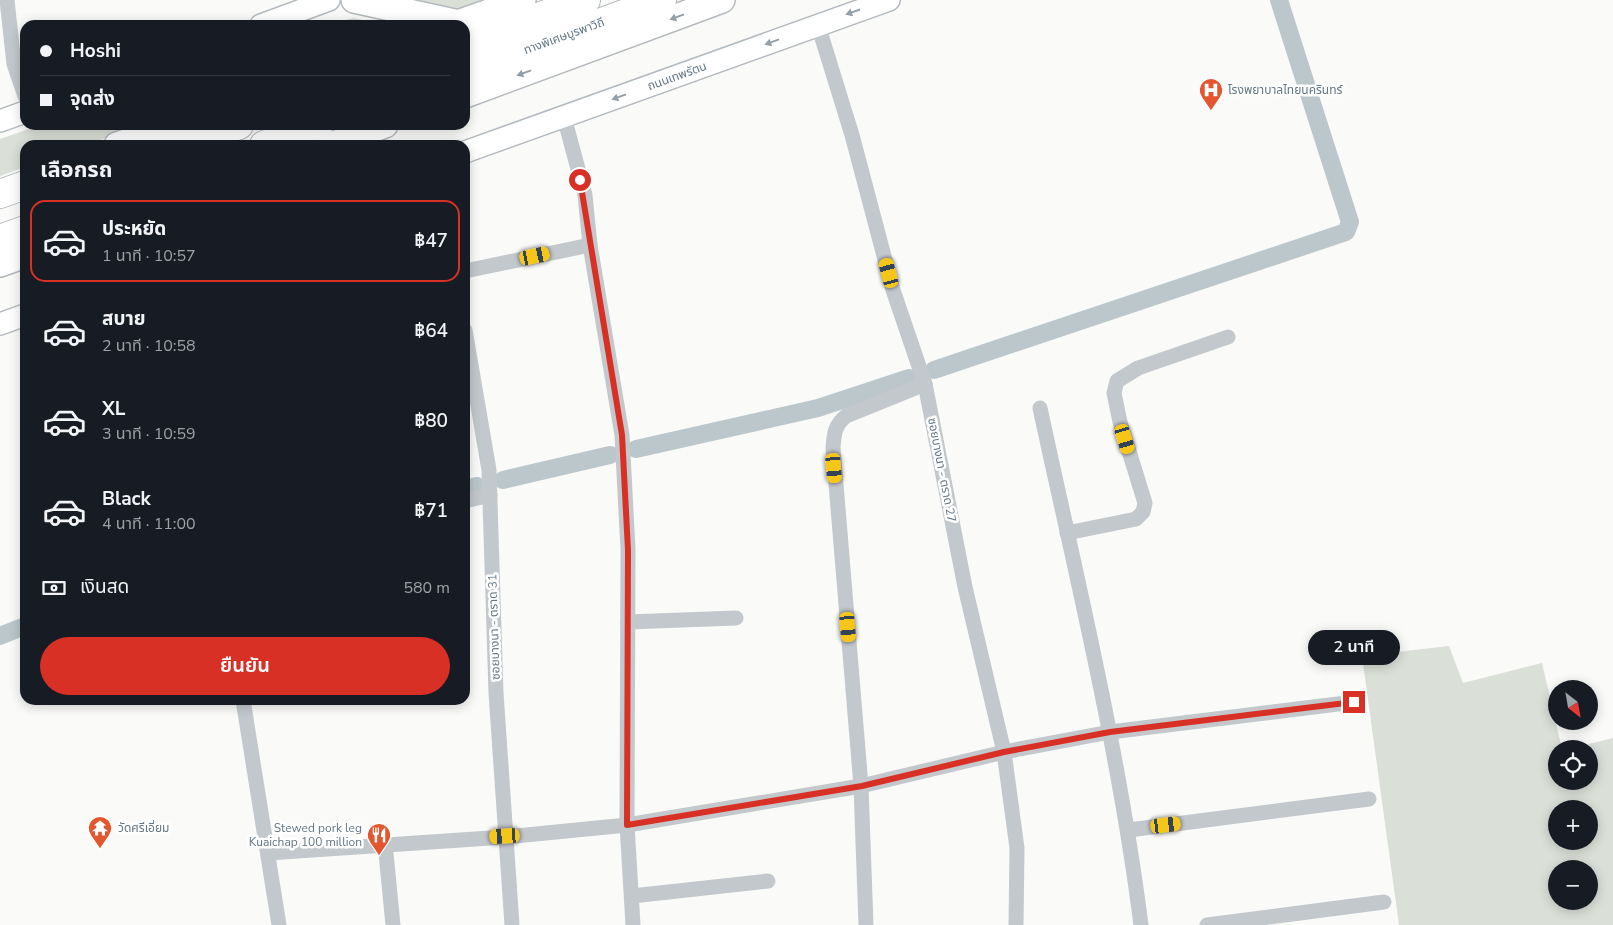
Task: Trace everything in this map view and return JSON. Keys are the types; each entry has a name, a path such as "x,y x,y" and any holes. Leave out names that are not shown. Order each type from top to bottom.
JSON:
{"highway":[{"path":"354,0 427,20"},
{"path":"470,24 523,0"},
{"path":"470,25 536,0"},
{"path":"470,27 586,0"},
{"name":"ทางพิเศษบูรพาวิถี","path":"470,70 662,0"},
{"path":"470,93 722,0"},
{"path":"130,140 160,130"},
{"path":"151,140 179,130"},
{"path":"197,140 224,130"},
{"path":"278,140 305,130"},
{"path":"344,140 372,130"},
{"path":"0,186 20,179"},
{"path":"0,194 20,187"},
{"path":"0,211 20,204"},
{"path":"0,239 20,232"},
{"path":"0,264 20,257"}],"main road":[{"path":"275,20 329,0"},
{"name":"ถนนเทพรัตน","path":"470,150 889,0"},
{"path":"0,121 20,114"},
{"path":"0,324 20,317"}],"street":[{"path":"7,0 14,64 20,81"},
{"name":"ซอยบางนา - ตราด 27","path":"818,25 852,135 893,290 925,384 965,587 1004,752 1017,848 1016,925"},
{"path":"564,117 585,195 590,244 622,435 628,550 627,825 633,925"},
{"path":"470,270 590,244"},
{"path":"1067,533 1136,519 1143,512 1145,503 1115,400 1114,393 1117,381 1138,368 1228,337"},
{"name":"ซอยบางนา - ตราด 31","path":"470,358 490,470 496,693 512,925"},
{"path":"866,925 862,786 833,448 834,435 836,424 846,416 925,384"},
{"path":"1040,408 1110,732 1129,830 1141,925"},
{"path":"470,500 490,494"},
{"path":"628,622 736,618"},
{"path":"268,853 627,825 862,786 1004,752 1110,732 1354,702"},
{"path":"244,705 279,925"},
{"path":"1129,830 1369,799"},
{"path":"385,843 393,925"},
{"path":"632,896 768,881"},
{"path":"1207,925 1384,902"}],"shaded area":[{"path":"402,0 499,0 450,16"},
{"path":"354,18 362,20 345,20"},
{"path":"26,130 129,130 100,140 20,140 20,169 0,176 0,139"},
{"path":"1449,646 1463,683 1542,663 1548,689 1548,730 1558,730 1560,740 1548,740 1548,790 1598,790 1598,742 1613,738 1613,925 1399,925 1362,656"}],"waterway":[{"path":"934,370 1346,232 1350,222 1279,0"},
{"path":"636,449 818,408 909,378"},
{"path":"503,480 610,455"},
{"path":"470,488 477,486"},
{"path":"0,636 20,628"}],"place":[{"name":"โรงพยาบาลไทยนครินทร์","path":"1211,111"},
{"name":"วัดศรีเอี่ยม","path":"100,849"},
{"name":"Stewed pork leg Kuaichap 100 million","path":"379,856"}],"route":[{"path":"580,180 585,195 590,244 622,435 628,550 627,825 862,786 1004,752 1110,732 1354,702"}]}
